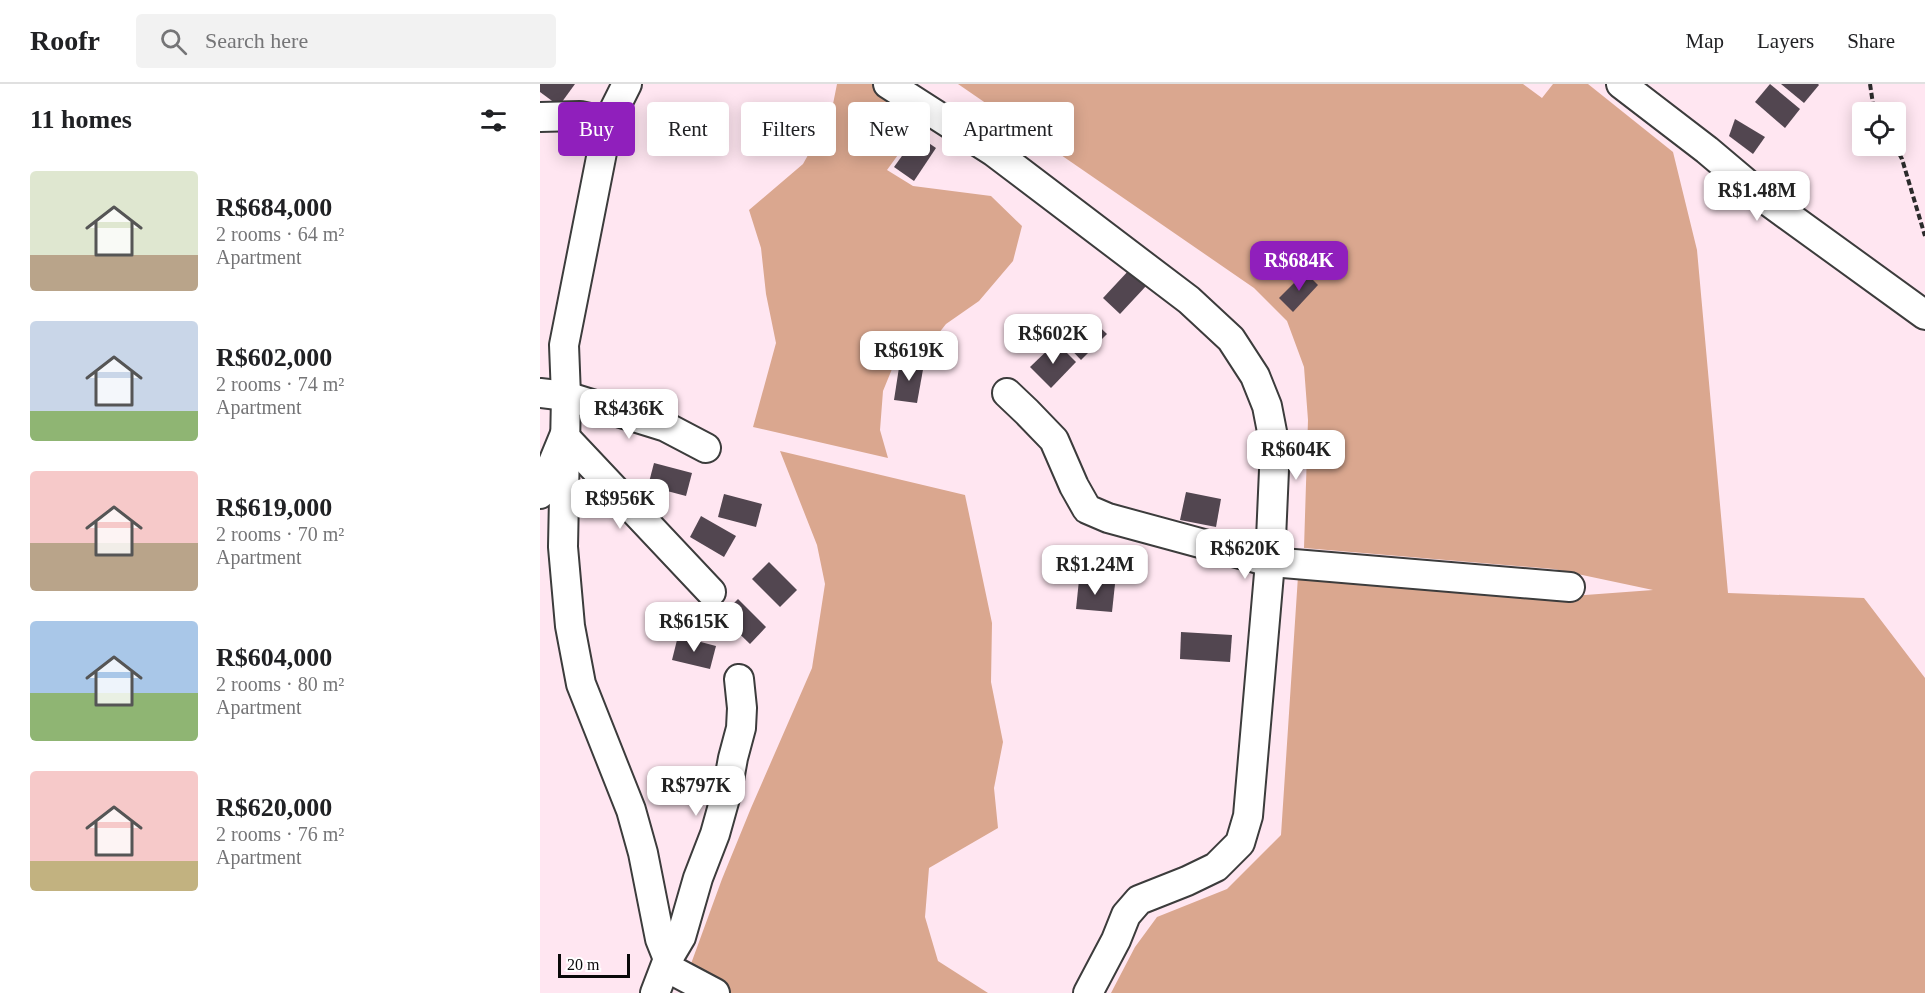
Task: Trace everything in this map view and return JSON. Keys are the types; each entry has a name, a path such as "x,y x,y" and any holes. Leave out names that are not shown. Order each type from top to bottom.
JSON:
{"street":[{"path":"618,102 627,84"},
{"path":"888,84 994,152 1189,300 1231,339 1255,376 1267,406 1275,447 1270,562 1248,816 1240,843 1216,867 1139,900 1126,915 1116,940 1088,993"},
{"path":"1621,84 1707,150 1765,199 1925,315"},
{"path":"540,117 558,117"},
{"path":"601,156 553,394 564,436 566,480 563,547 570,626 581,684 631,810 644,853 660,939 667,963 715,993"},
{"path":"1007,393 1054,440 1074,486 1087,508 1108,518 1270,562 1570,587"},
{"path":"553,394 666,427 706,448"},
{"path":"540,494 564,436"},
{"path":"564,436 711,592"},
{"path":"655,993 681,937 727,791 741,728 742,708 739,679"}],"path":[{"path":"1870,84 1872,102"},
{"path":"1900,156 1925,236"}],"shaded area":[{"path":"837,84 894,84 922,102 848,102 848,156 897,156 887,170 913,186 991,196 1022,226 1013,261 979,301 946,324 924,352 901,347 883,391 880,430 888,458 753,427 776,343 766,294 761,248 749,210 803,164 807,156 836,156 836,102 833,102"},
{"path":"958,84 1523,84 1542,98 1553,84 1588,84 1673,152 1697,250 1728,593 1864,598 1925,678 1925,993 1111,993 1135,947 1157,917 1227,889 1281,835 1298,576 1531,599 1653,590 1554,569 1304,548 1308,420 1304,367 1287,321 1254,288 1062,156 1074,156 1074,102 984,102"},
{"path":"780,451 965,495 992,623 991,682 1003,742 994,788 998,828 929,868 925,917 938,961 988,993 717,993 688,972 722,879 812,668 825,584 817,545"}],"building":[{"path":"540,84 575,84 562,102 558,102 558,105 540,92"},
{"path":"1770,84 1800,109 1785,128 1755,102"},
{"path":"1781,84 1818,84 1819,85 1804,103"},
{"path":"1735,119 1765,137 1753,154 1729,136"},
{"path":"930,144 936,148 914,181 894,167 902,156 930,156"},
{"path":"1130,269 1147,285 1120,314 1103,298"},
{"path":"1305,272 1318,285 1293,312 1279,298"},
{"path":"1087,315 1107,334 1081,360 1061,339"},
{"path":"1056,342 1076,362 1051,388 1030,367"},
{"path":"900,361 924,364 917,403 894,400"},
{"path":"654,463 692,473 686,496 648,486"},
{"path":"1186,492 1221,499 1216,527 1180,520"},
{"path":"724,494 762,504 756,527 718,517"},
{"path":"701,516 736,536 724,557 690,537"},
{"path":"769,562 797,590 780,607 752,579"},
{"path":"1079,580 1115,584 1112,612 1076,609"},
{"path":"738,599 766,627 750,644 721,616"},
{"path":"1181,632 1232,635 1230,662 1180,659"},
{"path":"678,636 716,646 710,669 672,660"}]}
